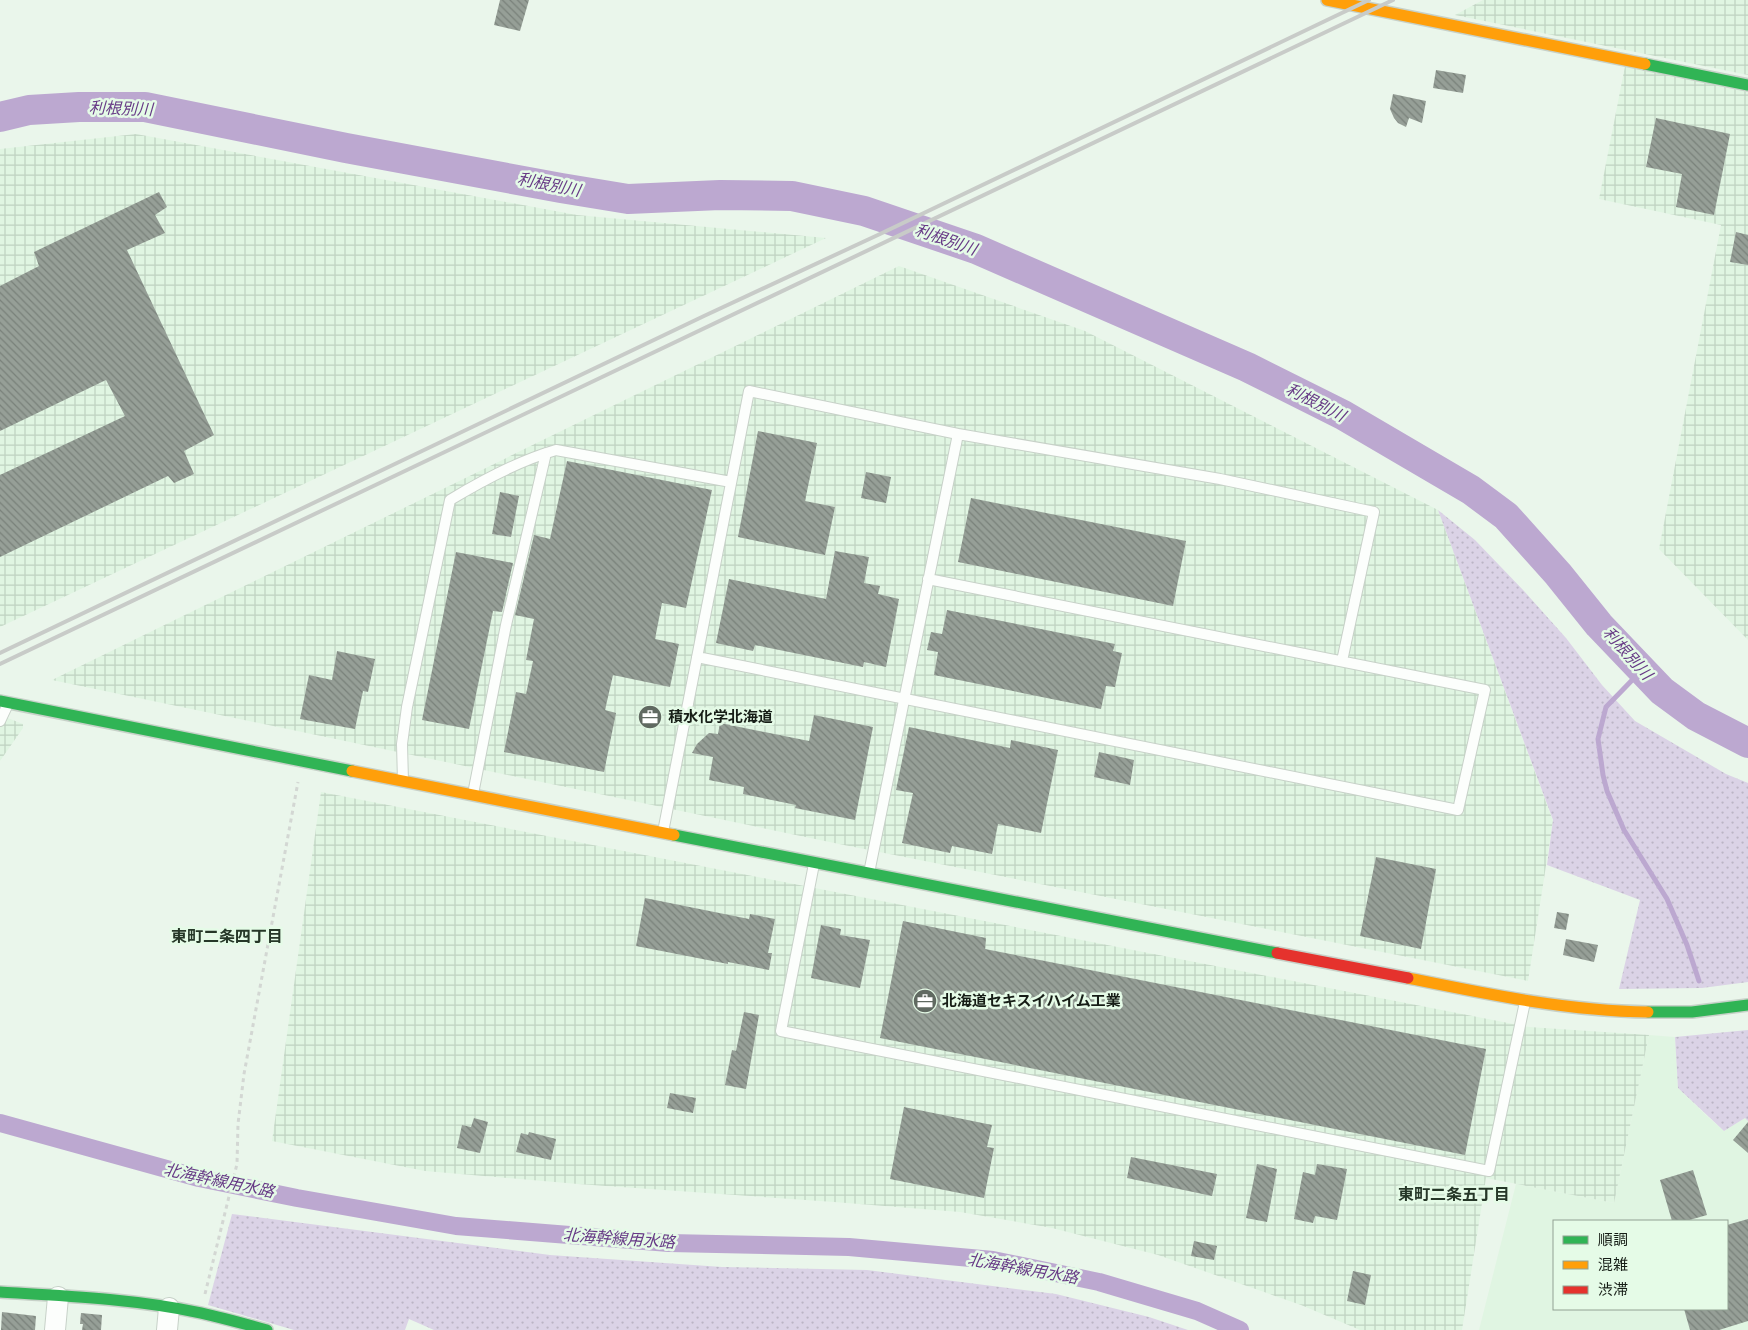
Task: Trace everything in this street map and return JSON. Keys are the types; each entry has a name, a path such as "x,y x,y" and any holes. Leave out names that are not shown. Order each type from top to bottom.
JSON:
{"street":[{"path":"1327,0 1748,85"},
{"path":"4,702 869,874 1526,1001 1598,1011 1641,1013 1689,1011 1748,1005"},
{"path":"0,1292 90,1298 169,1308 200,1313 267,1330"},
{"path":"55,1330 58,1297"},
{"path":"166,1330 169,1308"}],"lane":[{"path":"662,833 749,391 958,434 1220,479 1374,512 1342,661"},
{"path":"869,874 958,434"},
{"path":"403,782 402,744 406,707 450,500 483,480 532,457 556,450 731,482"},
{"path":"473,795 506,625 546,453"},
{"path":"697,657 1458,810 1485,690 928,579"},
{"path":"0,721 4,702"},
{"path":"814,863 781,1031 1489,1171 1526,1001"}],"path":[{"path":"200,1313 237,1164 238,1124 244,1074 302,761"}],"shaded area":[{"path":"1483,0 1748,0 1748,75 1455,15"},
{"path":"1625,66 1748,92 1748,640 1659,549 1721,225 1599,199"},
{"path":"136,134 577,215 826,238 0,627 0,149"},
{"path":"899,266 1085,331 1438,510 1553,821 1528,981 844,845 52,680"},
{"path":"1438,510 1475,540 1524,591 1566,638 1602,685 1635,721 1726,774 1748,783 1748,982 1702,988 1619,989 1640,900 1547,865 1553,820"},
{"path":"0,715 23,724 23,728 0,761"},
{"path":"321,792 1529,1027 1649,1035 1614,1203 1486,1178 1462,1330 1360,1330 1301,1305 1158,1255 1052,1228 960,1212 425,1171 272,1141"},
{"path":"1748,1030 1748,1121 1745,1118 1724,1131 1678,1088 1675,1037"},
{"path":"1649,1035 1675,1037 1678,1088 1724,1131 1745,1118 1748,1121 1748,1330 1479,1330 1516,1184 1614,1203"},
{"path":"232,1214 550,1255 722,1267 867,1270 1056,1294 1149,1317 1188,1330 434,1330 409,1319 405,1330 294,1330 208,1305"}],"building":[{"path":"500,0 529,0 520,31 494,25"},
{"path":"1436,70 1466,75 1463,93 1433,88"},
{"path":"1393,94 1426,101 1422,123 1409,118 1406,127 1398,123 1390,109"},
{"path":"1656,118 1730,134 1714,215 1676,207 1682,174 1646,167"},
{"path":"159,192 167,207 155,215 165,233 127,250 214,435 184,451 194,474 174,483 168,476 0,557 0,475 125,416 106,380 0,431 0,286 39,266 34,252"},
{"path":"1736,232 1748,235 1748,265 1730,262"},
{"path":"758,431 817,443 805,501 835,507 825,555 738,537"},
{"path":"567,461 712,490 686,608 662,603 655,639 679,644 670,687 613,675 605,710 616,713 604,772 504,752 516,692 526,694 533,661 526,660 534,619 515,615 534,535 550,539"},
{"path":"866,472 891,477 886,503 861,498"},
{"path":"500,492 519,496 511,537 492,534"},
{"path":"971,498 1186,541 1173,606 958,562"},
{"path":"835,551 869,557 864,583 880,586 878,594 899,599 886,667 864,662 863,667 755,645 753,651 716,643 729,579 826,599"},
{"path":"456,552 513,563 502,612 493,611 469,729 422,720"},
{"path":"947,610 1115,644 1113,651 1122,653 1115,687 1106,686 1101,709 934,675 938,652 927,650 931,632 942,634"},
{"path":"337,651 375,659 368,692 363,691 355,729 300,719 309,675 332,680"},
{"path":"814,715 873,727 855,820 795,808 796,805 743,794 744,787 709,780 713,757 692,753 697,744 709,733 718,734 720,723 809,741"},
{"path":"909,727 1010,748 1011,740 1058,750 1041,833 998,824 992,854 952,846 950,853 902,843 913,793 896,790"},
{"path":"1099,752 1134,760 1130,785 1094,777"},
{"path":"1376,857 1436,869 1421,949 1360,936"},
{"path":"645,898 749,919 750,914 775,919 768,953 772,953 769,970 636,946"},
{"path":"1557,912 1569,914 1566,930 1554,928"},
{"path":"903,921 986,938 985,949 1486,1049 1465,1155 880,1038"},
{"path":"821,925 841,929 840,935 870,940 860,988 811,978"},
{"path":"1566,939 1598,945 1594,962 1563,955"},
{"path":"744,1012 759,1015 746,1089 725,1085 732,1050 736,1051"},
{"path":"670,1093 696,1098 693,1113 667,1108"},
{"path":"904,1107 992,1125 987,1147 994,1148 984,1198 890,1179"},
{"path":"474,1118 488,1122 480,1153 457,1148 462,1125 471,1127"},
{"path":"1748,1122 1748,1153 1733,1140"},
{"path":"529,1132 556,1139 551,1160 516,1152 521,1133 528,1135"},
{"path":"1131,1157 1217,1174 1212,1196 1127,1178"},
{"path":"1257,1164 1277,1169 1267,1222 1246,1218"},
{"path":"1317,1164 1347,1169 1337,1220 1315,1216 1313,1223 1294,1219 1303,1172 1315,1175"},
{"path":"1693,1170 1707,1215 1690,1220 1672,1220 1660,1180"},
{"path":"1748,1219 1748,1321 1719,1330 1690,1330 1684,1310 1728,1310 1728,1225"},
{"path":"1194,1241 1217,1246 1214,1260 1191,1256"},
{"path":"1353,1271 1371,1275 1365,1305 1347,1301"},
{"path":"2,1312 36,1316 35,1330 1,1330"},
{"path":"81,1313 102,1315 101,1330 82,1330 83,1324 80,1324"}],"waterway":[{"name":"利根別川","path":"0,117 29,110 79,107 145,107 346,148 628,199 720,195 792,196 864,211 976,249 1247,367 1343,415 1471,490 1506,516 1558,574 1599,625 1662,691 1696,716 1748,743"},
{"path":"1642,670 1606,707 1598,739 1603,775 1607,791 1624,830 1667,899 1687,945 1699,981"},
{"name":"北海幹線用水路","path":"0,1123 199,1178 297,1198 456,1226 669,1243 849,1247 993,1260 1099,1282 1197,1311 1240,1330"}],"railway":[{"path":"0,653 1369,0"},
{"path":"0,664 1393,0"}],"traffic: fast":[{"path":"1645,64 1748,85"},
{"path":"0,701 352,771"},
{"path":"674,835 1277,953"},
{"path":"1648,1012 1692,1012 1748,1005"},
{"path":"0,1292 151,1304 201,1313 267,1330"}],"traffic: slow":[{"path":"1327,0 1645,64"},
{"path":"352,771 674,835"},
{"path":"1408,978 1497,996 1557,1005 1587,1009 1648,1012"}],"traffic: jam":[{"path":"1277,953 1408,978"}],"place":[{"name":"積水化学北海道","path":"650,717"},
{"name":"北海道セキスイハイム工業","path":"925,1001"}],"district":[{"name":"東町二条四丁目","path":"227,936"},
{"name":"東町二条五丁目","path":"1454,1194"}]}
